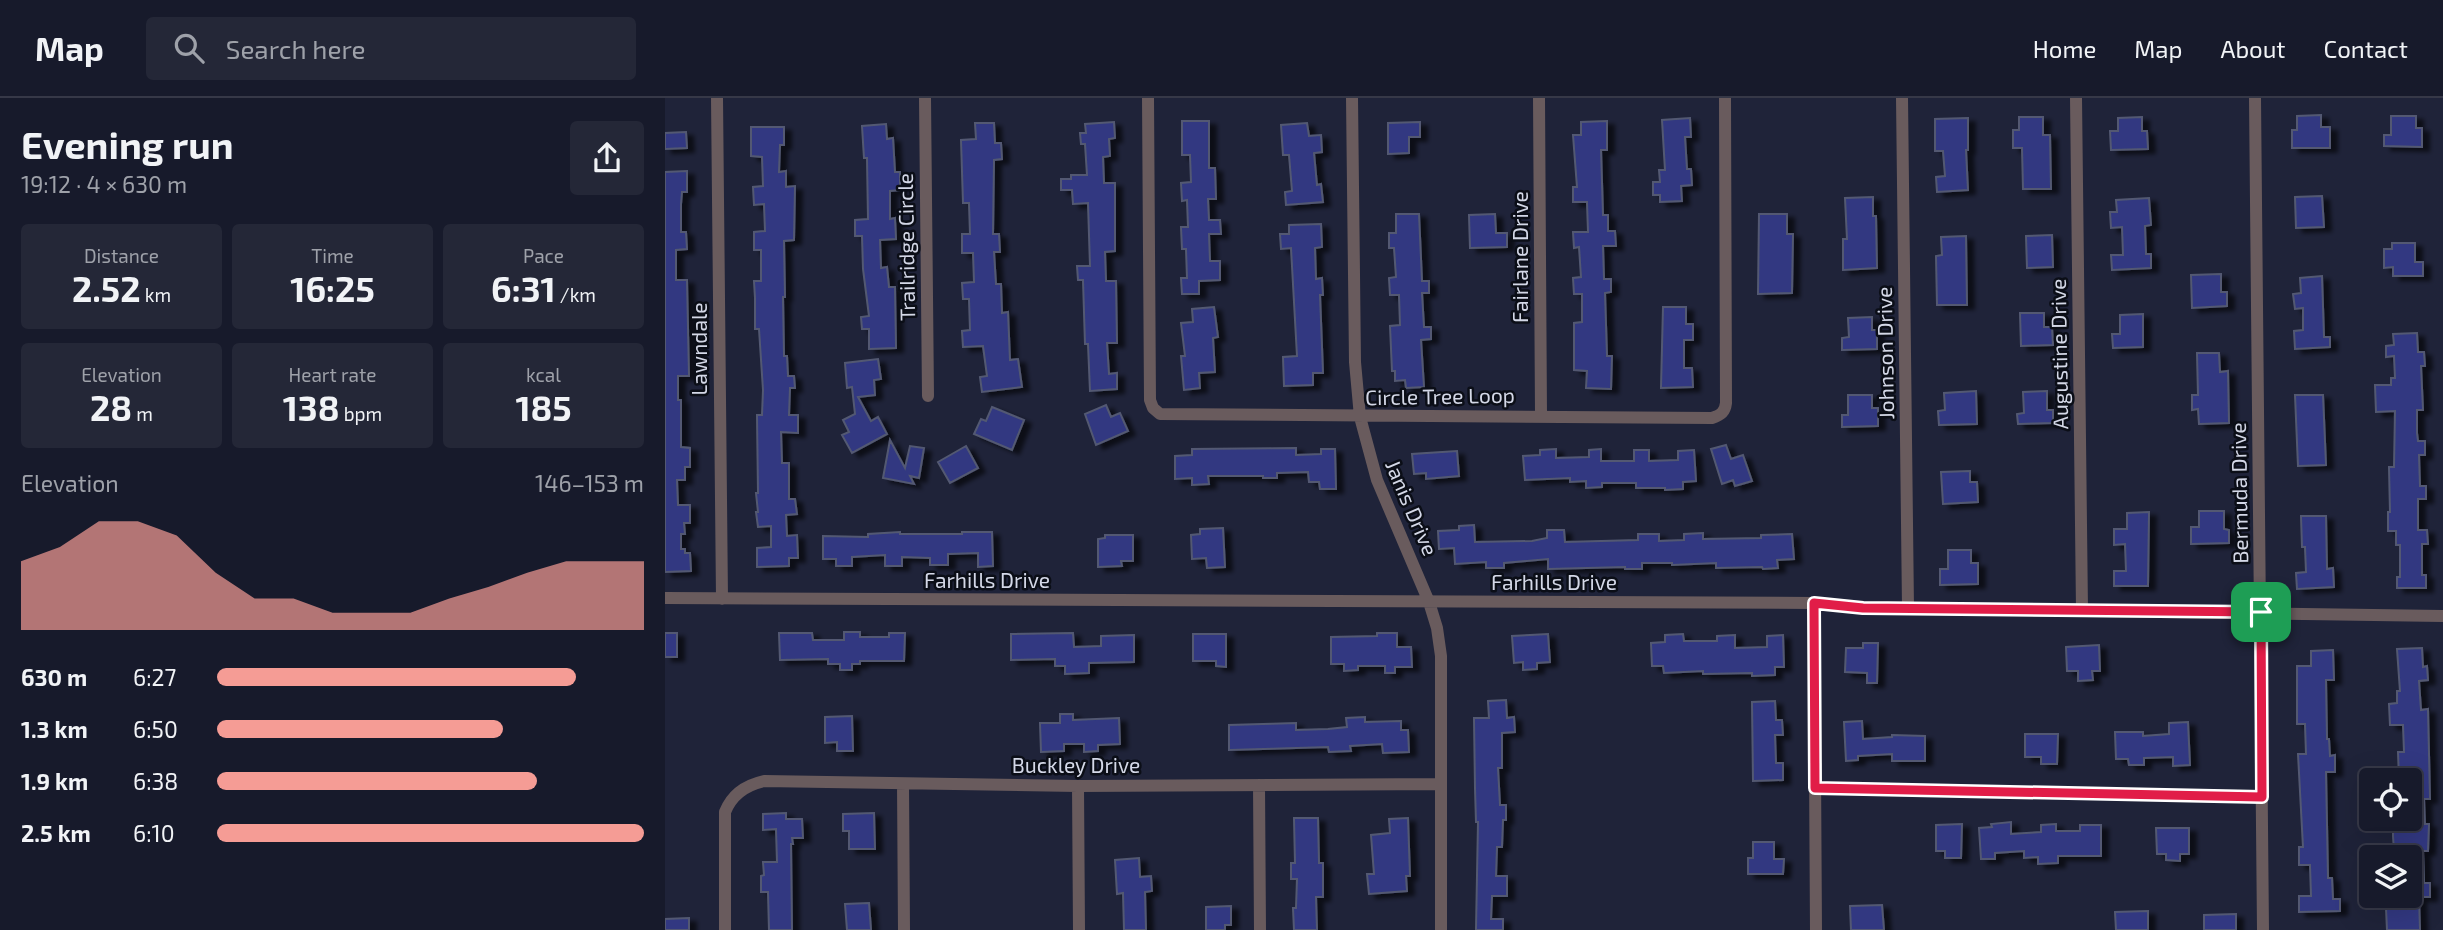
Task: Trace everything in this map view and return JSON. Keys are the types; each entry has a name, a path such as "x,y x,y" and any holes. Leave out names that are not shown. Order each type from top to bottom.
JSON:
{"street":[{"name":"Lawndale","path":"717,98 722,599"},
{"name":"Trailridge Circle","path":"925,98 928,396"},
{"name":"Circle Tree Loop","path":"1148,98 1150,400 1153,408 1164,415 1712,418 1725,409 1725,98"},
{"name":"Janis Drive","path":"1352,98 1355,362 1360,417 1377,480 1429,603 1437,628 1441,656 1441,930"},
{"name":"Fairlane Drive","path":"1539,98 1541,415"},
{"name":"Johnson Drive","path":"1902,98 1908,608"},
{"name":"Augustine Drive","path":"2076,98 2082,610"},
{"name":"Bermuda Drive","path":"2255,98 2263,930"},
{"name":"Farhills Drive","path":"665,598 1814,603 1863,608 2443,616"},
{"path":"1814,603 1816,930"},
{"name":"Buckley Drive","path":"725,930 725,812 740,792 750,784 764,781 1078,786 1441,784"},
{"path":"903,784 904,930"},
{"path":"1259,785 1260,930"},
{"path":"1078,786 1079,930"},
{"path":"1815,788 2262,797"}],"building":[{"path":"2321,115 2321,127 2330,127 2330,148 2292,148 2292,130 2297,130 2297,116"},
{"path":"2391,116 2416,116 2416,128 2422,128 2422,147 2384,146 2384,135 2391,135"},
{"path":"2019,117 2043,117 2043,135 2050,135 2051,189 2023,189 2022,148 2013,148 2013,130 2019,130"},
{"path":"2142,117 2142,131 2147,131 2148,149 2111,150 2110,131 2118,131 2118,118"},
{"path":"1690,118 1691,137 1685,137 1687,169 1691,169 1692,185 1681,186 1682,201 1660,202 1660,195 1653,195 1653,182 1660,182 1659,170 1665,170 1662,120"},
{"path":"1968,118 1968,190 1937,192 1936,177 1945,176 1943,151 1935,151 1935,119"},
{"path":"1182,121 1209,121 1209,168 1215,168 1216,199 1208,199 1209,220 1220,220 1221,234 1209,234 1210,261 1220,261 1220,280 1199,281 1199,294 1182,294 1181,278 1187,278 1186,249 1182,249 1181,227 1188,227 1187,200 1182,201 1181,183 1191,182 1190,155 1182,155"},
{"path":"1607,121 1607,150 1601,150 1603,215 1608,215 1608,231 1615,231 1616,246 1603,246 1604,279 1611,279 1611,292 1605,293 1607,356 1612,356 1611,389 1586,388 1587,371 1574,370 1574,323 1582,322 1582,294 1574,294 1573,278 1581,277 1579,247 1574,248 1573,232 1588,232 1587,202 1573,202 1573,187 1577,187 1573,135 1581,135 1581,122"},
{"path":"1114,122 1115,138 1109,139 1110,156 1103,157 1104,183 1115,183 1115,251 1105,252 1106,281 1116,281 1117,343 1107,343 1109,374 1117,373 1117,389 1090,391 1083,280 1078,280 1077,266 1090,266 1088,203 1073,204 1072,190 1061,190 1061,179 1071,179 1071,175 1087,175 1085,144 1081,144 1080,133 1086,133 1085,124"},
{"path":"1420,122 1420,137 1409,137 1409,153 1388,154 1388,123"},
{"path":"975,123 994,123 995,143 1001,143 1002,159 994,160 993,234 999,234 1000,252 994,252 996,284 1001,284 1002,313 1008,312 1010,360 1018,359 1022,387 982,392 980,377 987,376 983,346 963,347 962,331 970,330 969,299 963,299 962,283 974,282 973,253 962,253 962,234 970,234 969,203 963,203 961,140 976,139"},
{"path":"1307,123 1309,136 1321,135 1322,152 1314,153 1317,185 1321,184 1323,202 1286,205 1285,192 1292,191 1289,155 1283,155 1281,125"},
{"path":"886,124 887,139 893,138 895,172 900,172 900,190 890,191 890,219 895,218 896,239 880,240 881,268 887,267 889,287 895,287 896,348 869,349 869,329 862,329 861,317 869,316 862,236 855,236 855,220 868,219 867,158 864,158 862,126"},
{"path":"751,127 784,127 779,172 786,171 786,187 795,186 794,240 784,241 783,297 784,356 787,356 788,376 794,376 795,388 790,388 789,415 798,415 798,433 781,432 782,463 789,463 789,499 795,499 797,514 786,515 787,536 797,535 798,558 789,558 789,566 757,567 757,548 771,547 771,526 758,527 756,512 757,415 762,415 763,390 759,329 755,329 754,281 761,281 761,250 754,250 754,232 765,231 764,204 754,205 753,187 763,186 762,157 751,156"},
{"path":"686,132 687,148 665,149 665,133"},
{"path":"687,171 687,192 682,192 681,232 686,232 687,249 676,250 676,280 687,280 689,376 678,376 678,400 681,400 681,447 690,448 690,467 685,467 685,480 677,480 678,505 690,505 690,523 684,523 685,534 681,534 681,549 690,553 691,571 665,572 665,172"},
{"path":"2322,196 2324,227 2296,228 2295,197"},
{"path":"1873,197 1877,268 1843,270 1843,239 1847,239 1845,198"},
{"path":"2149,198 2151,225 2145,226 2146,254 2151,254 2151,268 2112,270 2111,255 2123,255 2122,227 2111,228 2110,212 2117,212 2116,200"},
{"path":"1396,214 1419,214 1422,281 1429,281 1429,293 1422,293 1424,327 1431,327 1431,339 1421,340 1424,387 1406,388 1405,380 1395,381 1395,371 1392,371 1390,326 1400,325 1399,295 1390,295 1389,278 1396,277 1394,248 1389,248 1389,233 1396,233"},
{"path":"1495,214 1496,233 1507,233 1507,247 1470,248 1469,215"},
{"path":"1759,214 1787,214 1787,234 1793,234 1792,293 1758,294"},
{"path":"1321,224 1322,247 1315,248 1316,279 1322,278 1323,295 1320,295 1323,373 1313,373 1313,385 1284,386 1283,357 1297,356 1291,248 1281,249 1280,234 1289,234 1289,225"},
{"path":"2052,235 2053,267 2027,268 2026,236"},
{"path":"1966,236 1967,305 1937,305 1936,256 1942,255 1941,237"},
{"path":"2392,243 2415,243 2415,262 2423,262 2423,276 2393,276 2393,267 2384,268 2384,249 2392,249"},
{"path":"2221,274 2221,292 2227,292 2227,306 2192,308 2191,275"},
{"path":"2322,276 2324,337 2330,337 2330,347 2295,349 2294,331 2303,330 2303,308 2295,309 2293,294 2301,293 2300,278"},
{"path":"1214,307 1218,337 1213,338 1215,372 1199,373 1200,388 1184,390 1181,356 1185,356 1181,323 1193,322 1192,309"},
{"path":"1663,307 1686,307 1686,324 1693,324 1693,340 1684,340 1684,368 1692,368 1693,387 1661,388"},
{"path":"2020,313 2044,313 2044,327 2052,327 2053,345 2021,346"},
{"path":"2143,314 2143,347 2113,348 2112,334 2120,334 2120,315"},
{"path":"1872,317 1872,330 1877,330 1877,349 1842,350 1842,338 1849,337 1848,318"},
{"path":"2417,333 2418,352 2424,352 2425,366 2421,366 2423,410 2417,410 2417,433 2418,441 2425,441 2425,455 2419,455 2420,486 2426,486 2426,499 2418,499 2418,530 2427,530 2428,544 2422,544 2422,575 2426,575 2426,588 2397,588 2397,577 2400,577 2400,545 2396,545 2396,531 2388,531 2389,467 2394,467 2395,411 2376,412 2375,385 2391,385 2391,378 2395,378 2394,356 2386,357 2386,346 2394,345 2393,334"},
{"path":"2197,353 2219,353 2220,372 2228,371 2229,423 2199,424 2198,409 2192,410 2192,395 2198,395"},
{"path":"878,359 881,379 874,380 875,395 858,397 871,421 878,417 887,434 852,453 842,435 849,432 843,420 855,414 852,387 847,388 845,363"},
{"path":"1976,391 1977,424 1939,425 1938,411 1945,410 1944,393"},
{"path":"2047,391 2047,410 2053,410 2053,423 2018,424 2017,414 2024,413 2023,392"},
{"path":"1848,395 1872,395 1872,408 1878,408 1878,426 1842,427 1842,415 1848,415"},
{"path":"2295,395 2323,395 2326,465 2298,466"},
{"path":"1106,405 1111,417 1120,413 1128,431 1096,445 1085,414"},
{"path":"992,407 1024,420 1012,450 974,434 981,419 986,421"},
{"path":"890,440 905,468 910,446 924,448 919,478 910,476 914,484 883,478"},
{"path":"1726,445 1731,459 1743,455 1752,481 1735,486 1733,480 1722,484 1711,449"},
{"path":"966,446 978,468 950,483 938,462"},
{"path":"1296,448 1296,455 1321,454 1321,449 1335,449 1336,489 1320,489 1319,482 1309,482 1308,472 1277,473 1277,478 1208,476 1209,484 1192,485 1192,478 1175,479 1175,456 1192,455 1192,449"},
{"path":"1556,449 1556,458 1589,457 1589,450 1601,449 1601,461 1634,461 1634,450 1649,450 1649,461 1678,460 1678,451 1694,450 1696,481 1683,482 1683,489 1665,490 1636,488 1636,483 1602,483 1602,487 1586,488 1586,481 1570,482 1570,478 1525,480 1523,456 1540,455 1540,450"},
{"path":"1457,451 1459,476 1426,479 1426,473 1414,474 1412,454"},
{"path":"1970,471 1970,482 1977,482 1978,502 1943,504 1941,472"},
{"path":"2199,511 2224,511 2224,529 2229,530 2229,543 2191,544 2191,527 2199,527"},
{"path":"2149,512 2148,586 2114,586 2114,571 2126,571 2125,544 2114,545 2114,529 2127,529 2127,513"},
{"path":"2301,516 2326,516 2327,569 2333,568 2334,587 2297,589 2296,573 2306,572"},
{"path":"1474,525 1475,542 1532,541 1547,538 1547,530 1564,530 1565,542 1638,540 1638,534 1659,534 1659,541 1684,540 1684,534 1703,533 1703,539 1761,538 1761,535 1792,534 1794,559 1777,560 1778,568 1763,569 1716,568 1716,563 1642,563 1642,569 1548,569 1548,559 1504,563 1504,568 1486,568 1486,562 1455,564 1454,548 1439,549 1438,531 1459,530 1459,526"},
{"path":"1223,528 1225,567 1207,568 1206,558 1192,559 1191,535 1200,534 1200,529"},
{"path":"992,532 993,566 978,567 978,553 948,554 948,565 930,565 930,558 902,557 902,566 885,566 885,555 852,557 852,566 836,566 836,559 823,559 823,536 868,537 868,534"},
{"path":"1105,535 1133,535 1133,561 1121,561 1122,566 1098,567 1098,539 1105,538"},
{"path":"1948,550 1971,550 1971,563 1978,563 1978,584 1940,585 1940,569 1948,569"},
{"path":"844,632 860,632 860,637 889,637 889,633 905,633 904,661 860,661 860,664 852,664 852,670 840,670 840,664 828,664 828,659 780,660 779,633 812,633 813,640 844,640"},
{"path":"665,633 677,633 677,657 665,657"},
{"path":"1073,633 1074,647 1101,646 1101,636 1134,635 1134,662 1089,663 1089,673 1065,674 1065,666 1055,666 1055,659 1011,660 1011,634"},
{"path":"1377,633 1397,633 1397,647 1411,647 1412,667 1395,667 1395,673 1385,673 1385,666 1358,666 1358,670 1344,671 1344,664 1331,664 1331,637 1377,636"},
{"path":"1193,634 1226,634 1226,667 1216,666 1216,661 1193,661"},
{"path":"1548,634 1550,662 1537,663 1537,669 1523,670 1523,662 1514,663 1512,636"},
{"path":"1683,634 1684,641 1717,641 1717,636 1735,635 1735,648 1767,647 1767,636 1783,635 1784,667 1775,667 1775,675 1752,676 1752,673 1703,674 1703,671 1664,673 1663,666 1652,666 1651,643 1665,642 1665,635"},
{"path":"1863,643 1878,643 1877,683 1867,683 1867,673 1845,672 1846,648 1863,648"},
{"path":"2099,645 2100,671 2092,671 2093,680 2078,681 2078,671 2067,671 2066,647"},
{"path":"2422,648 2423,667 2427,666 2428,680 2419,681 2421,710 2428,709 2430,799 2424,799 2425,824 2429,824 2428,851 2423,851 2424,883 2430,883 2430,897 2422,897 2422,845 2394,845 2393,831 2422,831 2422,768 2399,768 2398,752 2404,752 2403,725 2390,725 2389,704 2397,703 2397,691 2400,691 2397,649"},
{"path":"2333,650 2334,680 2326,680 2327,739 2330,756 2335,755 2335,772 2326,772 2328,878 2332,878 2333,899 2340,899 2340,911 2299,912 2299,896 2311,896 2310,865 2299,865 2299,847 2303,847 2298,754 2306,754 2305,724 2297,724 2297,666 2311,666 2311,651"},
{"path":"1506,700 1507,718 1514,717 1515,732 1502,733 1502,768 1498,768 1500,805 1506,805 1506,820 1503,820 1502,847 1497,847 1496,876 1507,876 1507,896 1492,896 1491,919 1503,919 1503,930 1476,930 1478,822 1474,718 1489,718 1488,701"},
{"path":"1775,701 1776,720 1782,720 1783,735 1775,735 1776,763 1783,763 1783,780 1753,781 1752,702"},
{"path":"1060,714 1073,714 1073,720 1119,718 1120,744 1098,745 1098,751 1084,752 1084,744 1064,744 1064,751 1041,752 1040,723 1060,723"},
{"path":"852,716 853,751 837,751 837,742 825,743 825,717"},
{"path":"1365,717 1365,722 1401,721 1401,730 1408,730 1409,752 1383,753 1382,744 1350,746 1351,751 1329,752 1328,747 1229,750 1229,725 1296,723 1296,730 1328,729 1347,727 1346,718"},
{"path":"1862,721 1863,739 1892,735 1925,736 1925,761 1892,761 1892,754 1858,756 1858,760 1846,761 1844,722"},
{"path":"2188,722 2190,765 2173,766 2173,757 2144,758 2144,765 2129,765 2128,759 2116,759 2115,732 2143,732 2143,736 2169,734 2169,723"},
{"path":"2025,734 2058,734 2057,764 2041,764 2041,757 2025,757"},
{"path":"786,813 786,819 802,819 803,838 792,838 791,844 792,930 769,930 768,892 761,892 761,876 764,875 763,862 777,862 776,829 763,830 763,814"},
{"path":"874,813 875,849 849,849 849,831 843,831 843,814"},
{"path":"1294,818 1318,818 1319,863 1323,863 1323,897 1316,897 1317,930 1294,930 1293,908 1296,908 1297,879 1291,879 1291,863 1295,863"},
{"path":"1408,818 1410,876 1406,876 1407,891 1369,894 1367,874 1374,874 1371,835 1390,833 1389,819"},
{"path":"2011,822 2011,834 2041,832 2041,825 2056,824 2056,831 2080,831 2080,825 2101,825 2101,856 2058,856 2058,863 2038,864 2038,857 2024,858 2024,851 1995,853 1995,859 1981,859 1979,828"},
{"path":"1962,824 1961,858 1945,858 1945,851 1936,851 1936,825"},
{"path":"2156,828 2189,828 2189,854 2180,854 2180,861 2166,860 2166,854 2157,854"},
{"path":"1753,842 1774,842 1774,859 1784,859 1783,874 1748,874 1748,858 1753,858"},
{"path":"1139,858 1140,877 1151,876 1152,891 1145,892 1146,930 1124,930 1123,893 1117,894 1115,860"},
{"path":"869,903 871,930 847,930 845,904"},
{"path":"1882,905 1884,930 1851,930 1850,906"},
{"path":"1231,906 1231,925 1225,925 1225,930 1206,930 1206,907"},
{"path":"2386,908 2419,908 2420,930 2387,930"},
{"path":"2148,911 2148,930 2116,930 2115,912"},
{"path":"2236,914 2236,930 2204,930 2204,915"},
{"path":"689,918 689,930 665,930 665,919"}],"route":[{"path":"1814,603 1863,608 2261,612 2262,797 1815,788 1814,603"}]}
